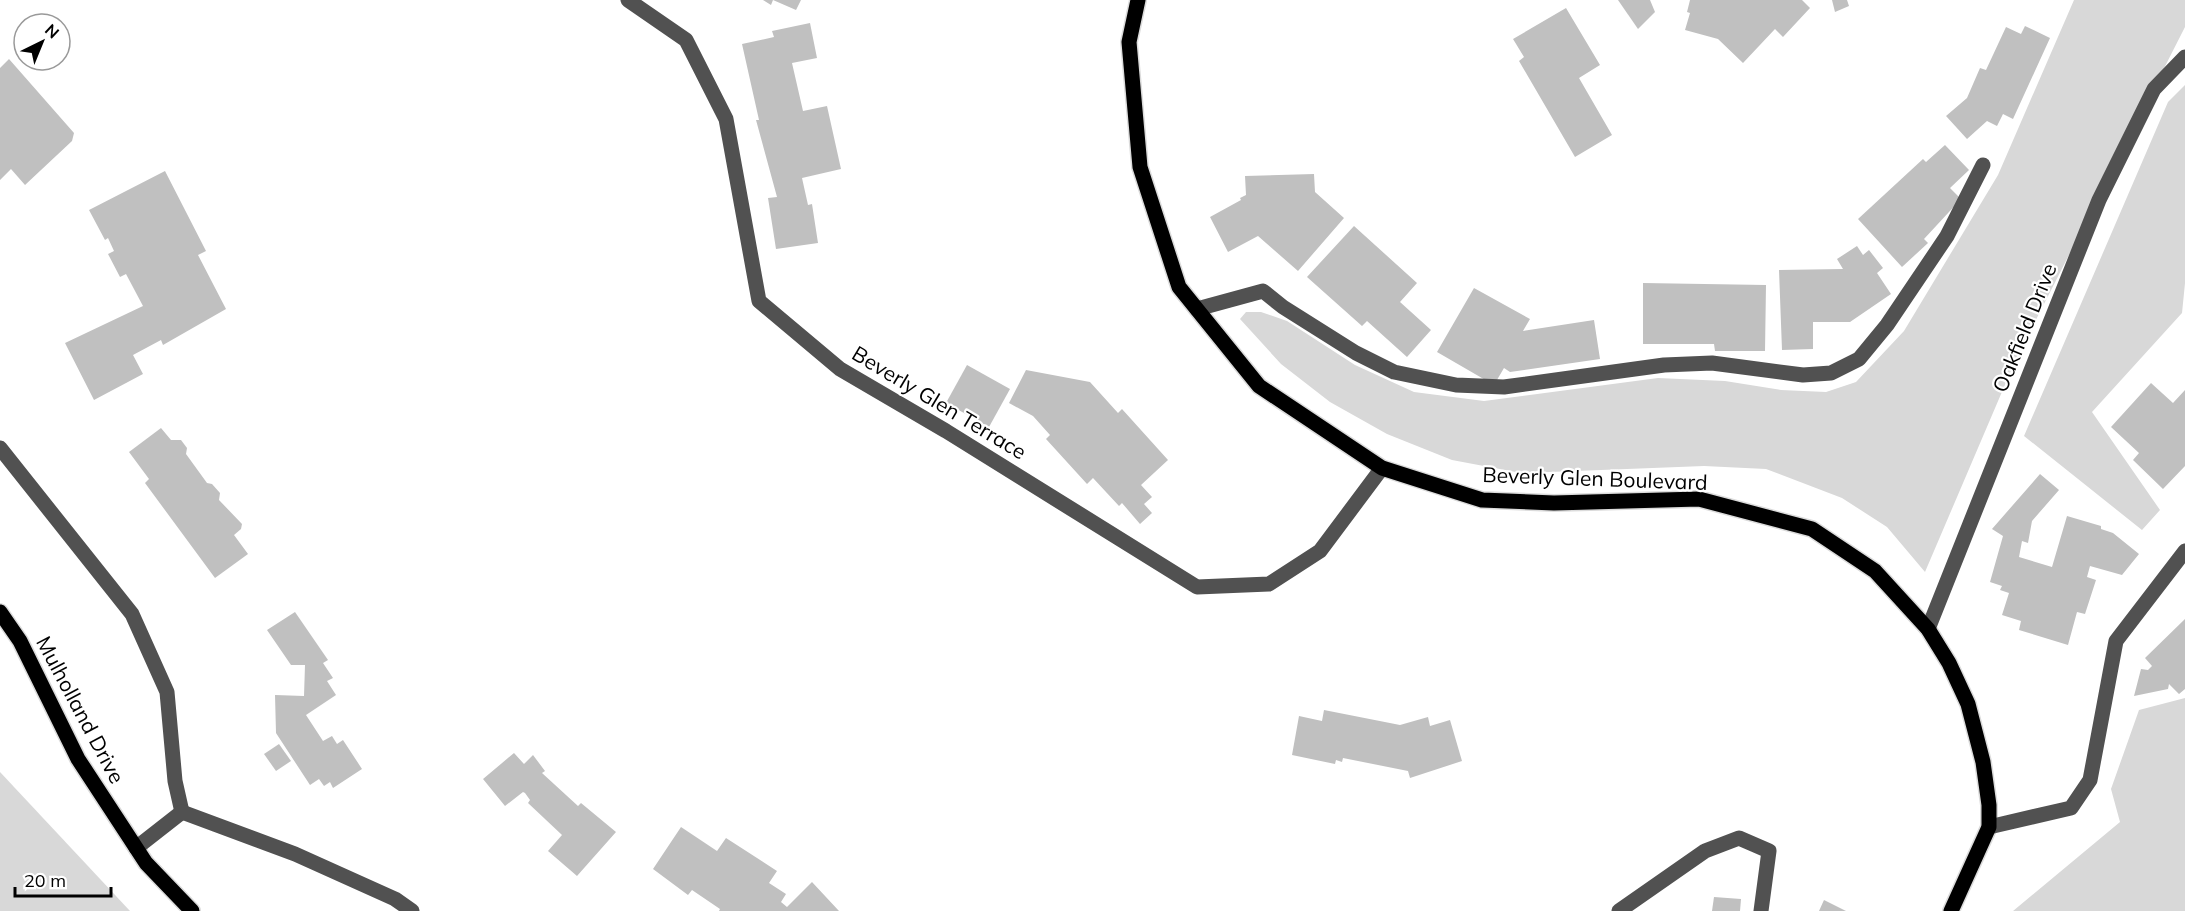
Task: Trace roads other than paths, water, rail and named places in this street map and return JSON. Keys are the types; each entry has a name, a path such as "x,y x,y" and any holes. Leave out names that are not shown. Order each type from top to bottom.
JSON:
{"main road":[{"name":"Beverly Glen Boulevard","path":"1138,0 1129,42 1140,167 1179,287 1259,386 1382,468 1482,500 1554,503 1699,499 1812,529 1875,571 1928,629 1949,663 1968,704 1983,762 1989,827 1951,911"},
{"name":"Mulholland Drive","path":"0,612 20,640 78,759 146,863 192,911"}],"street":[{"name":"Beverly Glen Terrace","path":"628,0 686,40 726,118 759,301 840,369 946,431 1197,587 1269,584 1320,551 1382,468"},
{"name":"Oakfield Drive","path":"1928,629 2099,200 2154,89 2185,57"},
{"path":"1197,309 1263,291 1283,307 1356,353 1394,372 1456,384 1504,387 1664,365 1712,363 1803,375 1831,373 1859,359 1887,325 1947,236 1983,165"},
{"path":"0,448 132,614 167,692 175,781 182,812"},
{"path":"1989,827 2071,808 2090,780 2111,680 2116,641 2185,551"},
{"path":"136,848 182,812"},
{"path":"182,812 296,854 395,899 412,911"},
{"path":"1620,911 1706,851 1739,838 1769,851 1761,911"}]}
